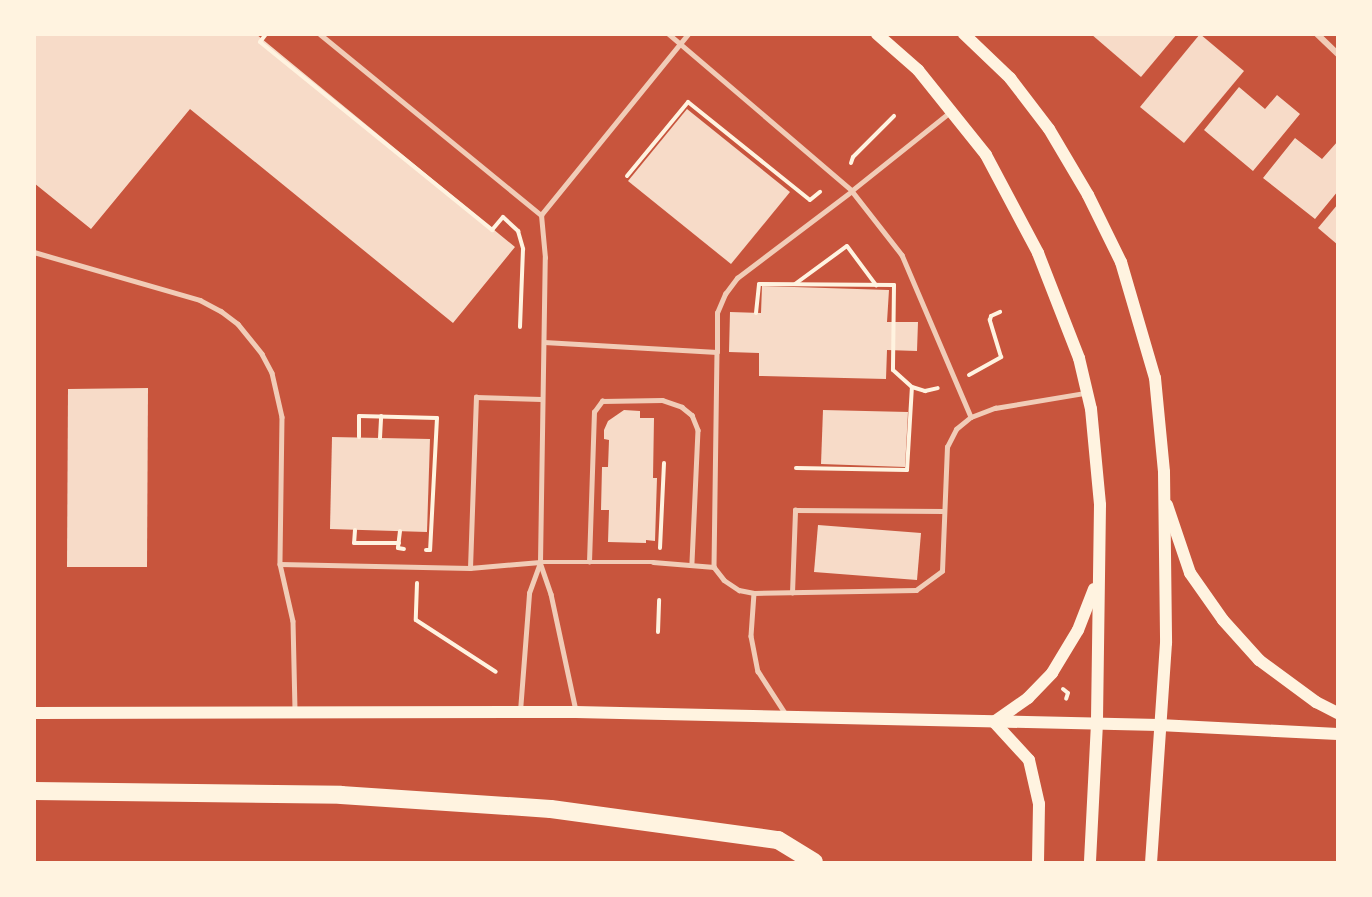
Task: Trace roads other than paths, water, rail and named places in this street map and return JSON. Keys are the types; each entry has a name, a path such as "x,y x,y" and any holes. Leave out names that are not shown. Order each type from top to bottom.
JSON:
{"highway":[{"path":"34,791 341,795 551,809 778,840 814,862"}],"main road":[{"path":"877,34 918,70 986,154 1038,253 1066,321 1087,392 1098,470 1100,505 1097,582 1097,723 1090,862"},
{"path":"964,34 1010,78 1049,129 1088,195 1121,262 1155,378 1164,495 1166,644 1151,862"},
{"path":"1164,495 1190,573 1223,620 1259,660 1316,702 1338,714"},
{"path":"994,722 1028,698 1053,673 1078,630 1097,582"},
{"path":"34,713 520,711 1097,723 1338,734"},
{"path":"994,722 1029,760 1039,804 1038,862"}],"street":[{"path":"1317,34 1338,54"}],"lane":[{"path":"320,34 541,215"},
{"path":"668,34 852,191 902,255 971,417"},
{"path":"520,711 529,593 540,562 545,258 541,215 688,34"},
{"path":"951,111 852,191 737,278 725,294 717,313 714,567 724,580 739,590 754,593 916,590 942,571 947,447 956,429 971,417 995,408 1087,392"},
{"path":"34,252 200,300 221,310 250,338 272,373 282,417 280,564 293,621 295,712"},
{"path":"544,342 717,352"},
{"path":"470,568 476,397 541,399"},
{"path":"589,562 594,412 602,401 662,400 682,407 692,415 698,430 692,564"},
{"path":"792,592 795,510 944,511"},
{"path":"280,564 470,568 540,562 589,562 692,564 714,567"},
{"path":"540,562 551,594 576,712"},
{"path":"754,593 751,636 758,671 788,718"}]}
